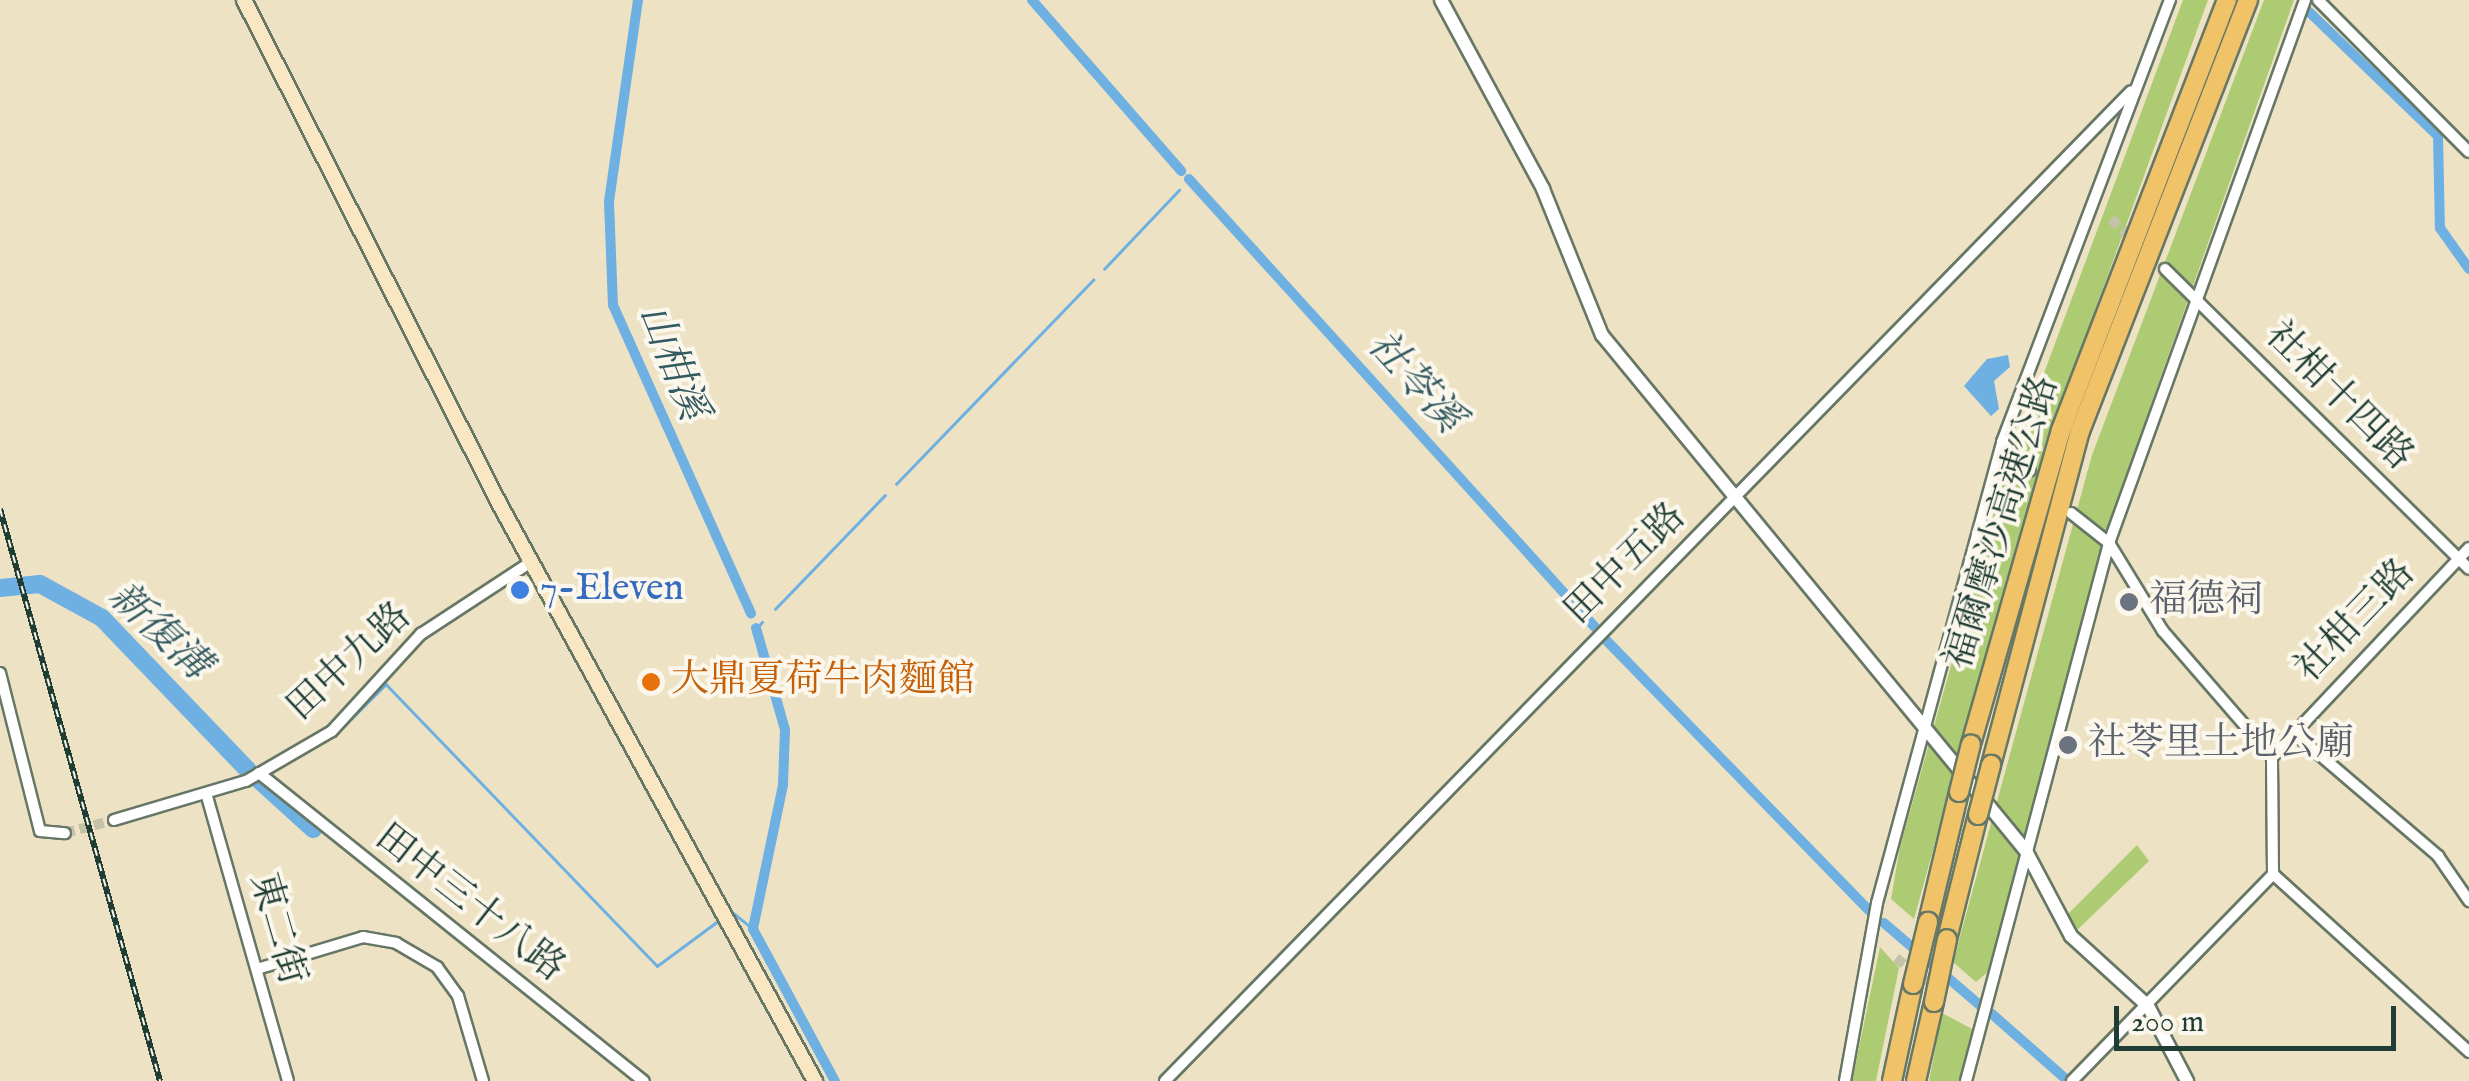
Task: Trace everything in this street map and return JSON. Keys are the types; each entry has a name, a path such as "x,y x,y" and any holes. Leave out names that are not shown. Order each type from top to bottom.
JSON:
{"highway":[{"name":"福爾摩沙高速公路","path":"1892,1081 1958,792 2062,430 2227,0"},
{"name":"福爾摩沙高速公路","path":"1916,1081 1990,765 2080,431 2248,0"}],"main road":[{"path":"244,0 531,562 815,1081"}],"street":[{"path":"1440,0 1543,190 1602,335 1732,501 1923,723 2026,851 2072,936 2148,1006 2187,1081"},
{"path":"1844,1081 1923,723 2002,442 2131,92 2170,0"},
{"path":"1966,1081 2109,543 2192,294 2305,0"},
{"path":"2318,0 2469,152"},
{"name":"田中五路","path":"1166,1081 2131,92"},
{"name":"社柑十四路","path":"2164,268 2469,569"},
{"path":"2002,442 2030,471"},
{"path":"2071,514 2109,543 2163,631 2272,757 2273,874 2076,1078"},
{"name":"社柑三路","path":"2272,757 2469,548"},
{"name":"田中九路","path":"114,820 259,773 332,731 421,634 531,562"},
{"path":"0,673 18,715 16,764 40,831 65,833"},
{"path":"2293,732 2438,856 2469,901"},
{"name":"田中三十八路","path":"259,773 644,1081"},
{"name":"東二街","path":"206,792 288,1081"},
{"path":"2273,874 2469,1052"},
{"path":"256,970 363,937 396,943 437,967 458,996 483,1081"}],"green space":[{"path":"2183,0 2208,0 2041,459 1914,919 1891,899 1900,847 2000,491"},
{"path":"2264,0 2294,0 2102,543 1990,970 1976,982 1953,962 2092,455"},
{"path":"2137,845 2149,861 2071,936 2061,921"},
{"path":"1880,947 1899,968 1876,1081 1852,1081"},
{"path":"1942,1013 1974,1030 1961,1081 1929,1081"}],"water":[{"path":"2008,355 2010,367 1994,381 1999,409 1991,416 1964,386 1987,359"}],"waterway":[{"name":"山柑溪","path":"638,0 609,202 613,305 751,614"},
{"name":"社苓溪","path":"1032,0 1181,171"},
{"path":"2306,9 2438,136 2440,228 2469,269"},
{"name":"社苓溪","path":"1189,179 1595,627"},
{"path":"1104,269 1179,190"},
{"path":"896,484 1093,280"},
{"path":"775,609 885,495"},
{"name":"新復溝","path":"0,588 40,584 102,618 248,770"},
{"name":"山柑溪","path":"756,629 762,622"},
{"name":"山柑溪","path":"756,628 785,730 783,785 753,929 835,1081"},
{"name":"社苓溪","path":"1606,640 1869,910"},
{"path":"337,733 386,684 657,966 718,921"},
{"name":"新復溝","path":"257,778 313,829"},
{"path":"731,911 753,929"},
{"name":"社苓溪","path":"1884,923 1982,1007"},
{"name":"社苓溪","path":"1992,1014 2068,1081"}],"tunnel":[{"path":"2111,219 2136,242"},
{"path":"65,833 114,820"},
{"path":"1896,958 1945,997"}],"railway":[{"path":"0,509 160,1081"}],"place":[{"name":"7-Eleven","path":"520,590"},
{"name":"福德祠","path":"2129,602"},
{"name":"大鼎夏荷牛肉麵館","path":"651,682"},
{"name":"社苓里土地公廟","path":"2068,745"}]}
